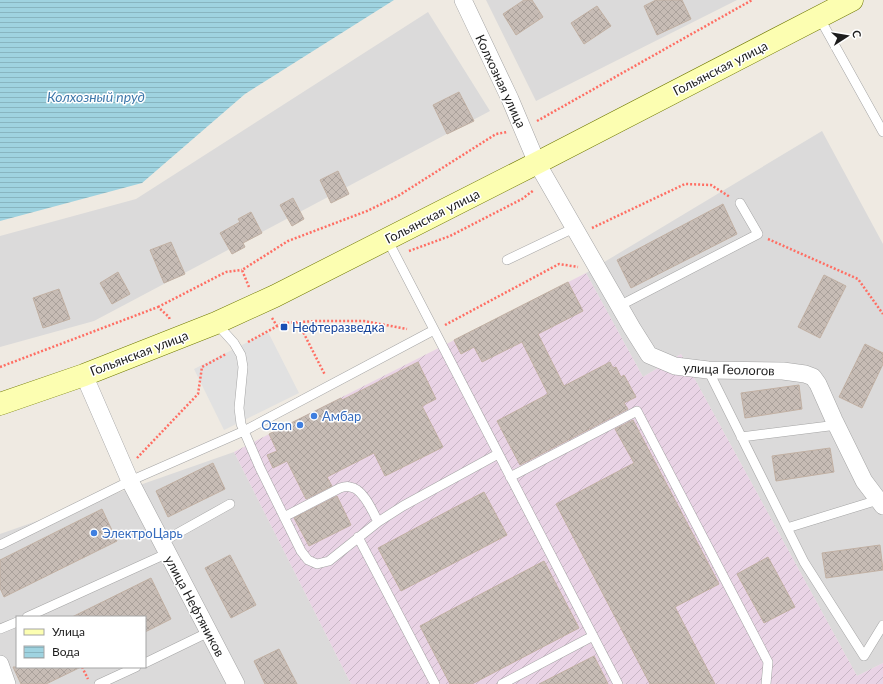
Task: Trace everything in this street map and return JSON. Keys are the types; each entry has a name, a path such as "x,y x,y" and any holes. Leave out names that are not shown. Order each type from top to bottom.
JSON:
{"main road":[{"name":"Гольянская улица","path":"0,404 84,375 216,323 257,304 391,248 542,172 852,0"}],"street":[{"name":"Колхозная улица","path":"463,0 510,99 542,172"},
{"name":"улица Геологов","path":"542,172 649,355 675,366 708,370 783,371 805,374 813,378 818,384 836,425 864,481 881,503"},
{"name":"улица Нефтяников","path":"84,375 128,475 236,684"},
{"path":"0,664 7,684"}],"lane":[{"path":"819,17 883,132"},
{"path":"619,306 758,234 740,204"},
{"path":"507,260 576,231"},
{"path":"391,248 618,684"},
{"path":"216,323 241,355 243,367 239,408 241,424 260,468 284,517 301,551 308,560 317,564 329,561 378,522 403,506 498,454"},
{"path":"0,546 128,475 244,431 434,330"},
{"path":"708,370 804,562 864,656 883,625"},
{"path":"510,477 637,411 768,662 766,684"},
{"path":"741,437 836,425"},
{"path":"284,517 340,488 350,486 357,489 367,501 378,522"},
{"path":"787,528 881,503"},
{"path":"29,616 165,547 230,504"},
{"path":"358,537 435,684"},
{"path":"0,630 16,622"},
{"path":"146,663 209,632"},
{"path":"502,684 593,636"},
{"path":"99,684 134,668"}],"path":[{"path":"0,367 158,307 226,272 242,270 288,241 366,211 398,196 496,134 523,129 752,0"},
{"path":"391,248 450,236 522,199 542,172"},
{"path":"576,231 685,184 710,185 740,204"},
{"path":"758,234 858,279 883,314"},
{"path":"128,475 198,394 202,367 283,323 364,321 406,329 434,330 559,264 599,271"},
{"path":"242,270 264,321 271,317 277,326"},
{"path":"158,307 169,317 178,338"},
{"path":"298,322 331,385"},
{"path":"82,668 90,684"}],"shaded area":[{"path":"486,0 737,0 536,101"},
{"path":"428,12 490,111 94,321 0,347 0,236 136,199"},
{"path":"822,131 883,244 883,663 857,676 681,354 643,377 586,273"},
{"path":"586,273 643,377 681,354 857,676 883,663 883,684 351,684 234,452"},
{"path":"268,332 299,393 224,430 194,369"},
{"path":"234,452 351,684 0,684 0,534"}],"water":[{"name":"Колхозный пруд","path":"0,0 394,0 245,94 142,183 0,221"}],"building":[{"path":"524,0 532,0 543,17 516,35 503,14"},
{"path":"656,0 682,0 691,19 657,35 644,6"},
{"path":"597,6 611,26 584,44 571,23"},
{"path":"459,92 474,121 447,134 433,105"},
{"path":"338,171 349,194 331,203 320,180"},
{"path":"293,198 304,219 292,226 280,205"},
{"path":"723,204 737,234 631,288 617,260"},
{"path":"251,212 262,233 243,243 245,247 232,254 220,233 240,222 238,219"},
{"path":"171,242 185,274 164,283 150,250"},
{"path":"118,272 130,294 112,304 100,283"},
{"path":"824,275 846,286 820,338 798,327"},
{"path":"568,282 583,311 538,334 564,386 610,362 613,368 616,367 621,377 624,375 636,397 624,403 628,409 520,465 497,421 548,394 522,342 482,362 474,347 461,354 454,340"},
{"path":"59,289 70,319 43,328 33,298"},
{"path":"865,344 883,353 883,364 862,408 839,397"},
{"path":"418,362 436,399 422,406 443,447 385,476 374,453 327,477 332,486 306,499 287,461 273,468 267,455 277,451 269,434"},
{"path":"799,385 802,409 745,418 741,393"},
{"path":"633,420 719,584 675,607 715,684 650,684 556,504 634,463 615,429"},
{"path":"830,448 834,472 776,481 772,456"},
{"path":"213,463 225,489 168,517 156,491"},
{"path":"484,492 507,535 401,591 378,548"},
{"path":"337,496 351,525 309,546 294,518"},
{"path":"102,509 117,541 4,597 0,588 0,560"},
{"path":"880,545 883,570 826,578 822,553"},
{"path":"230,555 256,605 231,618 205,568"},
{"path":"768,557 795,607 764,623 737,574"},
{"path":"544,561 579,628 472,684 450,684 420,626"},
{"path":"151,578 171,619 146,632 146,616 74,616"},
{"path":"279,649 297,684 265,684 254,661"},
{"path":"594,656 608,684 539,684"},
{"path":"13,667 79,668 46,684 21,684"}],"place":[{"name":"Нефтеразведка","path":"284,327"},
{"name":"Амбар","path":"314,416"},
{"name":"Ozon","path":"300,425"},
{"name":"ЭлектроЦарь","path":"94,533"}]}
